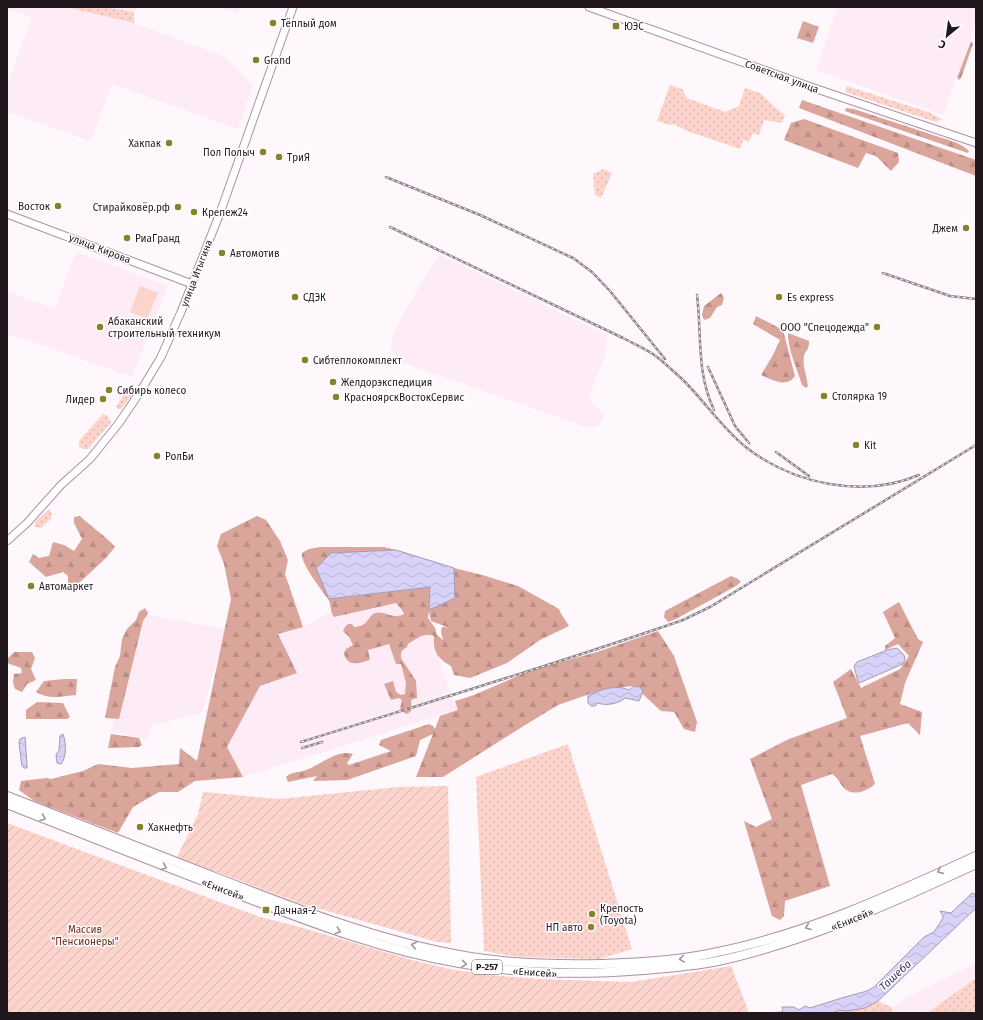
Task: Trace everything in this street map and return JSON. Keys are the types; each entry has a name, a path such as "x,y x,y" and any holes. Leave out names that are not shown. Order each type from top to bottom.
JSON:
{"highway":[{"name":"«Енисей»","path":"7,796 325,919 407,944 462,956 509,962 566,965 619,964 673,960 714,953 799,931 976,856"},
{"name":"«Енисей»","path":"7,804 172,870 290,914 405,952 458,963 508,970 567,974 676,968 717,961 772,948 829,929 976,864"}],"main road":[{"name":"улица Итыгина","path":"7,541 27,523 61,485 90,459 140,392 161,357 220,213 293,7"},
{"name":"Советская улица","path":"589,7 811,87 976,143"},
{"name":"улица Кирова","path":"7,214 192,284"}],"shaded area":[{"path":"7,7 66,7 134,23 223,56 253,86 238,129 112,84 91,141 7,112 7,86 32,17 7,9"},
{"path":"103,7 136,7 134,12"},
{"path":"220,7 241,7 238,14"},
{"path":"837,7 976,7 976,23 943,115 816,70"},
{"name":"Абаканский строительный техникум","path":"76,252 168,286 132,377 7,334 7,291 55,309"},
{"path":"439,254 607,335 606,353 588,398 605,415 599,426 586,427 401,362 391,350 392,337 402,316"},
{"path":"420,593 443,673 458,710 243,777 227,747 260,686 296,673 278,634 303,627 361,596"},
{"path":"143,614 226,629 202,713 151,726 147,740 111,731"},
{"path":"976,963 976,1013 891,1013 893,1008 903,1000"}],"green space":[{"path":"66,7 103,7 134,12 134,23"},
{"path":"803,21 819,27 813,43 797,38"},
{"path":"971,41 973,44 959,80 957,78"},
{"path":"670,85 682,89 687,98 725,112 739,106 745,88 760,93 785,115 782,123 764,120 759,135 753,133 749,142 743,140 740,149 687,131 674,124 669,125 657,121"},
{"path":"847,86 928,112 942,119 936,122 845,92"},
{"path":"802,100 976,160 976,176 799,108"},
{"path":"846,108 854,109 952,141 962,145 969,151 968,153 845,111"},
{"path":"804,119 898,153 899,162 891,171 876,156 866,153 858,168 784,140 791,123"},
{"path":"604,169 612,173 601,198 595,195 593,174"},
{"path":"140,286 158,293 147,319 130,312"},
{"path":"721,293 724,298 722,305 717,307 710,318 704,320 702,315 704,306"},
{"path":"756,316 783,330 795,376 791,380 787,382 779,382 761,375 780,340 753,324"},
{"path":"788,333 809,341 804,356 804,367 808,386 806,388 802,385 793,359 789,346"},
{"path":"126,391 131,392 132,395 121,409 118,409 116,407"},
{"path":"103,414 108,416 111,423 88,449 83,449 79,446 79,441"},
{"path":"49,509 52,514 51,519 41,528 35,527 34,525 36,521"},
{"path":"80,516 115,547 106,558 79,583 68,583 68,576 63,572 46,577 29,562 33,554 39,558 49,556 53,542 64,545 74,551 82,539 74,523 74,517"},
{"path":"257,516 266,520 280,541 288,560 285,574 303,627 278,634 297,673 260,686 227,747 243,777 195,781 178,792 159,792 133,807 118,833 34,801 19,790 21,781 47,778 51,779 83,771 98,764 132,768 179,764 180,748 197,761 231,599 224,564 217,546 221,534"},
{"path":"320,547 384,547 396,550 331,553 323,584 329,599 430,587 429,609 455,598 454,568 518,586 559,609 569,626 540,640 507,663 470,678 454,675 451,666 442,660 437,654 434,646 434,636 424,635 417,638 408,644 401,654 401,658 416,681 417,698 411,701 411,711 406,714 400,709 402,700 399,698 391,700 384,684 393,681 396,692 401,695 405,694 406,683 401,664 396,664 389,644 368,650 370,660 351,663 348,661 344,653 346,649 353,645 349,637 343,631 348,624 352,624 354,627 359,627 365,624 375,613 378,612 392,616 400,616 404,614 402,610 396,603 334,617 328,599 304,563 302,553 309,549","holes":["429,611 431,621 447,627 447,629 446,627 442,627 441,632 443,640 437,635 435,628 428,618"]},
{"path":"731,576 741,582 676,619 668,622 664,617 665,611"},
{"path":"899,602 918,639 923,642 905,683 900,704 922,712 920,735 908,723 860,736 875,784 863,791 854,793 846,790 832,774 801,785 830,886 785,901 784,916 780,920 772,916 744,821 756,827 772,819 750,759 789,739 847,718 833,682 851,669 861,688 900,669 909,656 898,644 885,650 885,646 895,638 883,612"},
{"path":"145,608 148,613 143,621 119,719 105,718 115,667 120,656 122,639 127,629 136,620 139,612"},
{"path":"658,631 674,656 697,722 695,732 684,729 674,712 661,711 634,686 604,689 558,705 443,777 416,777 433,734 420,740 416,756 347,780 313,781 317,776 288,782 286,777 291,774 312,768 329,758 341,754 353,754 347,763 349,765 391,751 379,745 381,740 429,724 435,729 440,716 458,710 455,701 474,695 532,670 597,652"},
{"path":"14,652 32,652 35,658 31,669 36,680 27,684 22,692 15,689 13,682 14,674 22,673 21,668 7,663 7,659"},
{"path":"77,679 76,695 50,697 36,692 44,681"},
{"path":"37,702 63,703 70,717 67,719 26,719 26,710"},
{"path":"111,734 139,738 142,745 139,747 108,748"},
{"path":"568,744 632,949 600,959 519,957 484,951 476,777"},
{"path":"448,786 451,943 437,942 299,903 177,857 198,814 203,792 279,799 398,787"},
{"name":"Массив \"Пенсионеры\"","path":"7,823 260,917 412,960 454,970 539,979 631,982 731,966 749,1013 7,1013"},
{"path":"975,979 976,1013 927,1013"},
{"path":"878,1001 893,1008 891,1013 833,1013 839,1010 865,1008"}],"water":[{"path":"396,550 454,568 455,598 429,610 430,587 329,599 316,568 331,553"},
{"path":"897,648 904,655 905,659 903,664 859,683 854,666 857,662 887,650"},
{"path":"634,686 640,687 643,691 639,701 625,698 612,704 598,703 595,706 591,706 588,703 588,696 597,692 608,688 624,688 629,690"},
{"path":"63,734 65,749 61,764 57,763 56,754 59,751 60,736"},
{"path":"25,737 27,768 22,766 19,743 20,739"},
{"name":"Ташеба","path":"972,893 976,895 976,908 878,1001 865,1008 847,1011 839,1010 833,1013 766,1013 782,1012 782,1007 794,1007 799,1010 805,1006 810,1008 867,991 874,987 924,937 934,932 943,918 940,911 951,913"}],"railway":[{"path":"386,177 480,215 573,258 592,272 610,291 665,359"},
{"path":"390,227 623,338 649,352 682,379 738,441 766,460 786,471 807,479 830,484 852,486 875,486 897,482 919,475"},
{"path":"883,273 950,296 976,299"},
{"path":"697,295 704,382 714,410"},
{"path":"708,367 735,426 749,443"},
{"path":"301,742 541,667 683,620 710,607 976,445"},
{"path":"776,452 809,476"},
{"path":"302,748 322,742"}],"place":[{"name":"Тёплый дом","path":"273,23"},
{"name":"ЮЭС","path":"616,26"},
{"name":"Grand","path":"256,60"},
{"name":"Хакпак","path":"169,143"},
{"name":"Пол Полыч","path":"263,152"},
{"name":"ТриЯ","path":"279,157"},
{"name":"Восток","path":"58,206"},
{"name":"Стирайковёр.рф","path":"178,207"},
{"name":"Крепеж24","path":"194,212"},
{"name":"Джем","path":"966,228"},
{"name":"РиаГранд","path":"127,238"},
{"name":"Автомотив","path":"222,253"},
{"name":"СДЭК","path":"295,297"},
{"name":"Es express","path":"779,297"},
{"name":"Абаканский строительный техникум","path":"100,327"},
{"name":"ООО \"Спецодежда\"","path":"877,327"},
{"name":"Сибтеплокомплект","path":"305,360"},
{"name":"Желдорэкспедиция","path":"333,382"},
{"name":"Сибирь колесо","path":"109,390"},
{"name":"Столярка 19","path":"824,396"},
{"name":"КрасноярскВостокСервис","path":"336,397"},
{"name":"Лидер","path":"103,399"},
{"name":"Kit","path":"856,445"},
{"name":"РолБи","path":"157,456"},
{"name":"Автомаркет","path":"31,586"},
{"name":"Хакнефть","path":"140,827"},
{"name":"Дачная-2","path":"266,910"},
{"name":"Крепость (Toyota)","path":"592,914"},
{"name":"НП авто","path":"591,927"}]}
